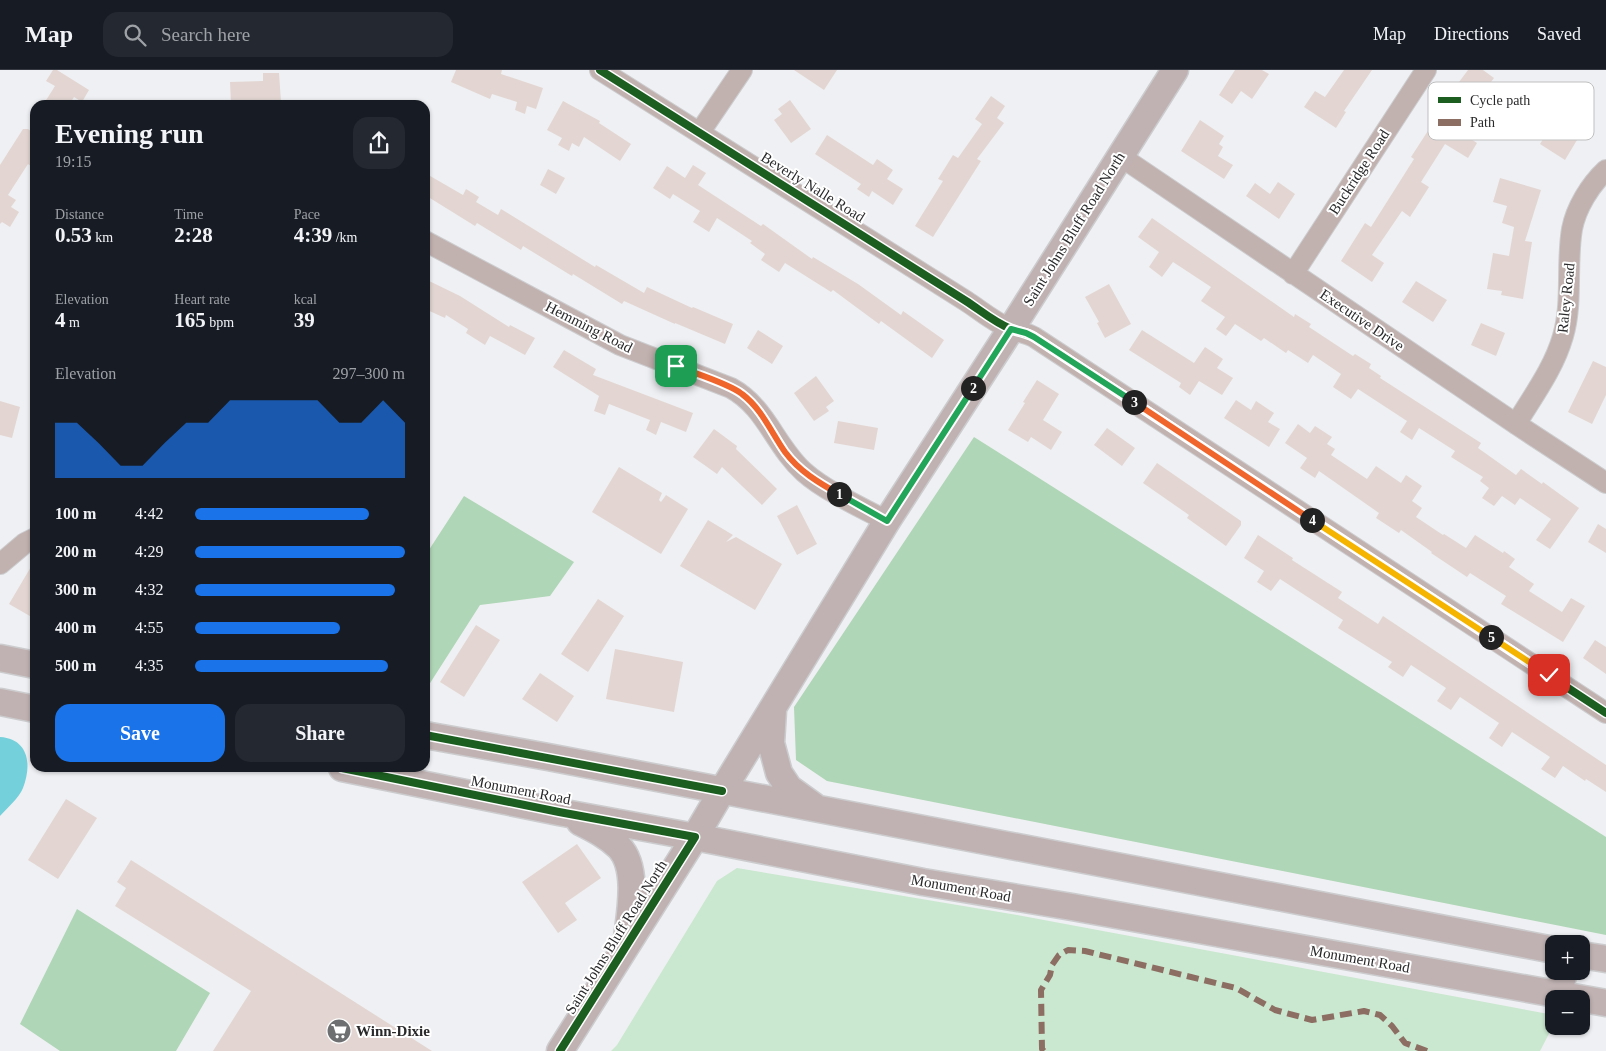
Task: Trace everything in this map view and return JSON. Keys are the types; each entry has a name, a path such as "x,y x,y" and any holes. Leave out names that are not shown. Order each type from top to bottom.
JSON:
{"main road":[{"name":"Saint Johns Bluff Road North","path":"560,1051 695,837 887,521 1175,70"},
{"path":"0,658 30,664"},
{"path":"0,702 30,708"},
{"path":"773,708 771,743 779,773 789,788 819,809"},
{"path":"430,736 1545,948"},
{"name":"Monument Road","path":"362,772 923,882 1561,983 1606,1004"},
{"path":"559,812 602,833 620,848 628,860 633,896 626,947"},
{"path":"1590,956 1606,959"}],"street":[{"name":"Beverly Nalle Road","path":"600,70 995,321 1034,337 1606,713"},
{"path":"700,132 742,70"},
{"name":"Buckridge Road","path":"1293,274 1426,70"},
{"name":"Executive Drive","path":"1120,156 1606,483"},
{"name":"Raley Road","path":"1516,424 1558,351 1567,314 1572,228 1585,195 1606,170"},
{"name":"Hemming Road","path":"430,244 620,344 742,394 759,410 786,454 804,472 822,485 887,521"},
{"path":"0,564 30,540"}],"green space":[{"path":"974,437 1606,837 1606,935 827,781 796,760 794,707"},
{"path":"464,496 574,562 550,596 480,605 430,683 430,548"},
{"path":"737,868 1017,915 1545,1013 1545,1035 1548,1035 1540,1051 611,1051 617,1045 717,881"},
{"path":"77,909 210,993 176,1051 60,1051 20,1024"}],"water":[{"path":"0,737 10,739 22,748 26,755 27,771 21,792 0,816"}],"building":[{"path":"53,70 57,70 89,90 83,100 74,97 72,100 46,100 55,86 46,81"},
{"path":"456,70 502,70 501,74 543,88 536,109 527,106 525,114 515,110 517,102 492,94 490,99 451,82"},
{"path":"794,70 837,70 824,90"},
{"path":"1235,70 1262,70 1269,74 1252,99 1241,91 1232,104 1219,95"},
{"path":"1344,70 1372,70 1344,111 1346,112 1336,128 1304,107 1315,91 1325,97"},
{"path":"1468,70 1483,70 1494,78 1491,82 1459,82"},
{"path":"263,73 279,73 281,100 231,100 230,82 263,81"},
{"path":"991,96 1005,106 997,118 1004,123 977,159 981,161 933,237 915,226 943,181 938,179 953,155 958,158 982,124 975,119"},
{"path":"790,100 811,129 791,143 774,120 782,114 778,109"},
{"path":"563,101 600,121 599,123 631,144 620,161 584,137 579,147 572,143 569,151 558,145 562,138 547,130"},
{"path":"1200,120 1224,136 1219,144 1223,147 1218,156 1233,165 1224,179 1181,151"},
{"path":"23,129 30,130 30,165 28,164 8,195 16,200 11,207 19,212 10,227 2,222 0,224 0,165"},
{"path":"1428,131 1428,140 1472,140 1477,143 1468,158 1445,144 1421,182 1429,187 1410,217 1402,211 1372,255 1384,263 1372,282 1341,261 1365,223 1371,227 1414,159 1411,157"},
{"path":"827,135 873,165 877,159 893,170 887,179 903,189 893,205 872,191 869,197 857,189 861,184 815,154"},
{"path":"1542,140 1577,140 1565,160 1540,144"},
{"path":"693,165 706,173 698,185 761,226 763,224 812,259 813,257 858,284 901,315 903,311 944,340 932,358 881,321 879,324 833,290 831,292 785,263 779,272 761,260 765,254 750,243 752,241 717,218 709,232 693,222 700,211 673,194 670,199 653,188 667,166 685,178"},
{"path":"548,169 565,178 556,194 540,185"},
{"path":"430,176 463,195 466,189 479,197 476,202 498,215 501,209 595,267 596,265 644,293 647,287 692,308 733,324 725,344 624,301 622,304 523,246 521,250 477,223 475,226 430,198"},
{"path":"1500,178 1541,190 1525,241 1532,242 1523,299 1501,295 1502,291 1487,289 1493,253 1509,256 1514,227 1502,223 1507,206 1493,202"},
{"path":"1278,182 1295,194 1279,219 1246,196 1255,183 1270,194"},
{"path":"1152,218 1294,317 1295,314 1311,324 1309,327 1353,356 1355,354 1371,364 1369,368 1381,376 1380,378 1481,443 1478,448 1516,475 1521,469 1579,508 1550,549 1536,540 1551,519 1520,498 1515,505 1502,496 1494,506 1482,498 1489,488 1480,481 1483,477 1451,457 1455,451 1419,428 1412,440 1400,432 1407,421 1358,389 1351,399 1333,387 1341,374 1313,355 1308,363 1288,350 1286,353 1264,338 1261,341 1235,324 1226,336 1216,329 1225,317 1201,301 1211,287 1173,262 1162,277 1149,267 1159,252 1138,237"},
{"path":"430,281 460,296 509,327 510,325 535,338 525,355 490,336 485,345 466,333 468,329 446,315 445,318 430,311"},
{"path":"1416,281 1447,300 1433,322 1402,302"},
{"path":"1109,284 1131,324 1105,338 1097,323 1099,322 1085,297"},
{"path":"1481,323 1505,333 1496,356 1471,345"},
{"path":"758,330 783,346 772,364 747,348"},
{"path":"1142,330 1194,363 1205,347 1223,359 1217,368 1233,378 1222,395 1199,381 1190,395 1179,387 1181,383 1129,350"},
{"path":"564,350 596,369 593,375 693,413 686,432 661,422 656,435 646,430 650,420 609,404 605,415 594,411 599,396 553,367"},
{"path":"1593,361 1606,367 1606,395 1592,424 1568,412"},
{"path":"816,376 834,401 826,407 829,411 814,421 794,393"},
{"path":"1037,380 1059,394 1043,420 1062,432 1051,450 1031,437 1028,442 1008,430"},
{"path":"1236,400 1251,410 1256,401 1274,413 1268,422 1280,429 1269,447 1224,418"},
{"path":"0,401 20,407 12,438 0,435"},
{"path":"838,421 878,428 874,450 834,443"},
{"path":"1298,424 1310,433 1315,426 1332,437 1327,444 1335,449 1331,455 1367,479 1376,466 1401,483 1406,475 1422,486 1412,501 1422,508 1416,517 1466,548 1475,535 1503,553 1504,551 1515,559 1509,567 1534,584 1529,591 1562,612 1571,598 1585,606 1563,642 1501,604 1506,596 1470,573 1467,577 1401,530 1399,533 1376,518 1379,513 1319,471 1315,478 1300,468 1307,458 1285,443"},
{"path":"1107,428 1135,448 1122,466 1094,445"},
{"path":"714,429 737,446 736,449 777,489 762,505 722,467 717,474 693,457"},
{"path":"1157,463 1241,521 1241,525 1226,546 1187,518 1189,515 1143,483"},
{"path":"619,467 662,493 659,500 661,502 666,495 688,509 661,554 592,512"},
{"path":"797,505 817,544 797,555 777,516"},
{"path":"708,520 733,535 726,542 736,537 782,564 755,610 680,566"},
{"path":"1598,524 1606,529 1606,553 1588,542"},
{"path":"1258,535 1293,558 1292,560 1342,592 1338,598 1378,624 1383,616 1606,765 1606,792 1563,766 1555,778 1541,769 1550,757 1512,732 1502,747 1489,738 1499,723 1460,697 1451,710 1437,701 1446,688 1411,665 1403,677 1388,667 1392,662 1338,628 1343,620 1280,579 1271,591 1257,582 1264,571 1244,558"},
{"path":"30,568 30,616 9,604"},
{"path":"598,599 624,616 588,672 561,654"},
{"path":"476,625 500,640 464,697 440,682"},
{"path":"1595,640 1606,647 1606,674 1583,658"},
{"path":"615,649 683,662 674,712 606,699"},
{"path":"540,673 574,696 557,722 522,699"},
{"path":"66,799 97,818 58,879 28,860"},
{"path":"577,844 601,878 565,903 577,920 558,933 522,882"},
{"path":"131,860 432,1051 213,1051 251,991 115,906 126,888 117,882"}],"marked path":[{"path":"1044,1051 1042,1049 1041,990 1050,975 1052,965 1059,955 1068,950 1085,951 1236,988 1275,1010 1312,1020 1364,1011 1380,1015 1392,1026 1405,1043 1427,1051"}],"cycle path":[{"path":"600,70 966,301 993,320 1034,337 1606,713"},
{"path":"430,736 722,791"},
{"path":"362,772 695,837 560,1051"}],"place":[{"name":"Winn-Dixie","path":"339,1031"}],"route":[{"path":"676,366 742,394 759,410 786,454 804,472 822,485 887,521 1011,329 1026,333 1549,675"}]}
